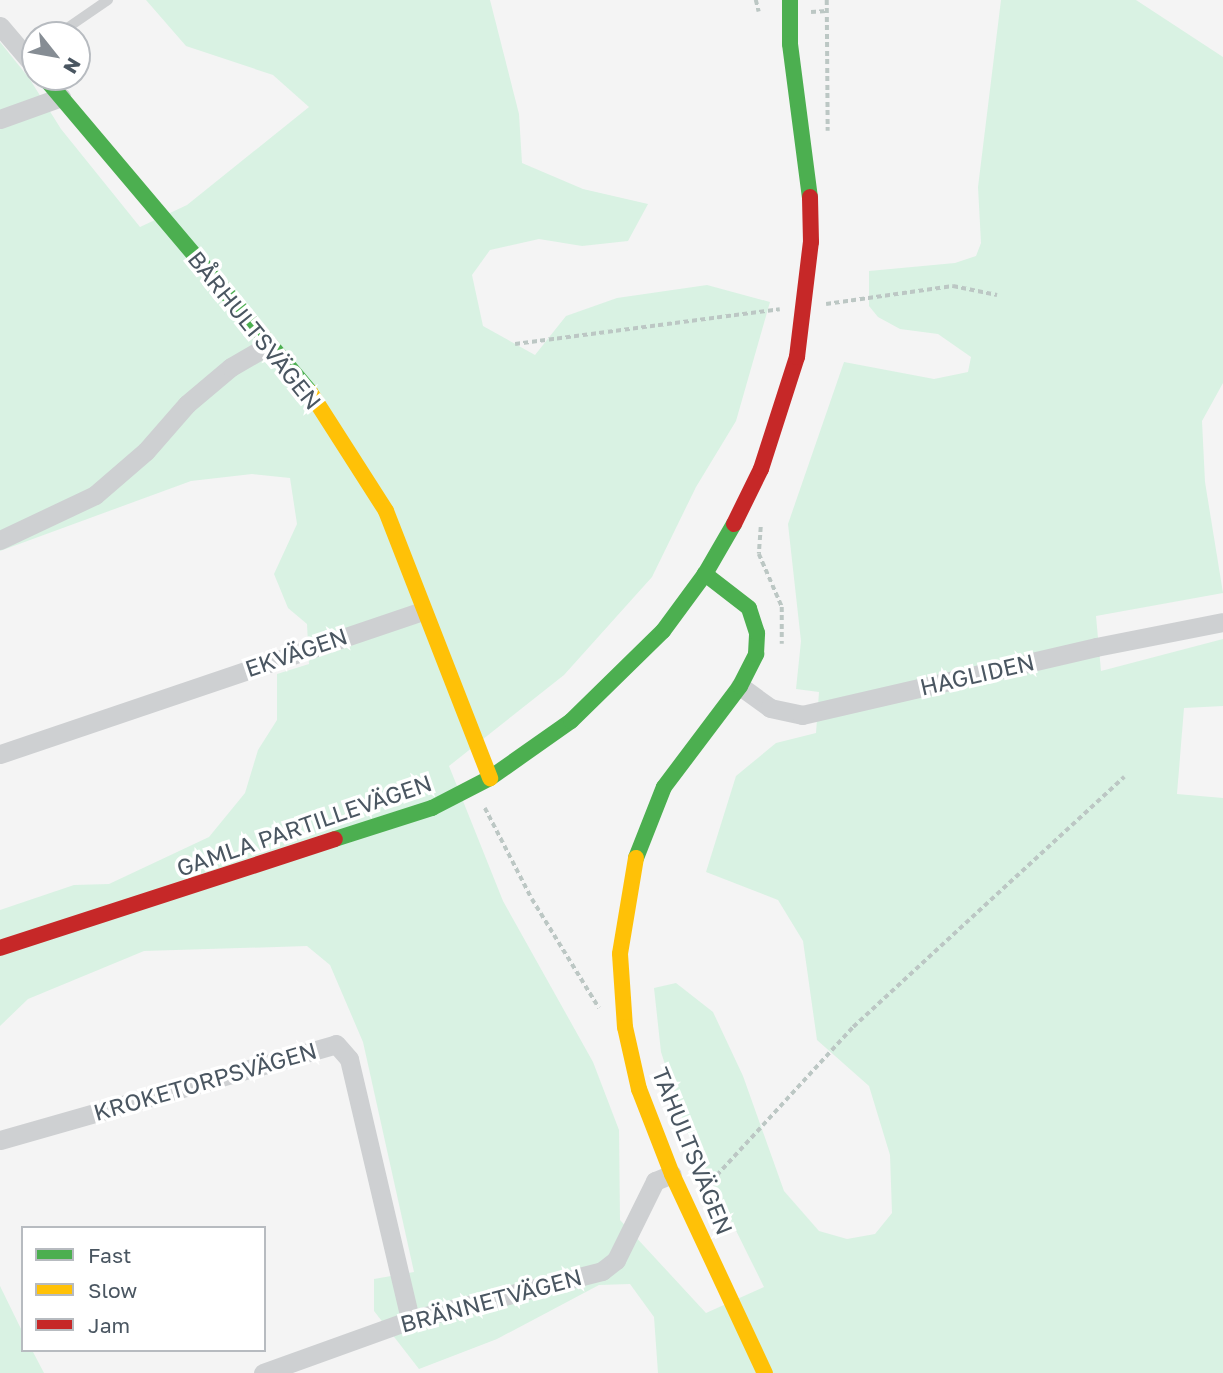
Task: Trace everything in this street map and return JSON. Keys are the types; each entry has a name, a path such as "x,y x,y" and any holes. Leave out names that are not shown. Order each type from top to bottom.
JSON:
{"street":[{"name":"GAMLA PARTILLEVÄGEN","path":"775,0 790,44"},
{"name":"GAMLA PARTILLEVÄGEN","path":"0,948 323,846 432,807 490,778 535,748 607,691 663,631 705,574 761,468 797,357 811,242 809,177 790,44 790,0"},
{"path":"0,26 21,47"},
{"name":"BÅRHULTSVÄGEN","path":"56,91 305,385 366,474 386,511 422,611"},
{"path":"0,118 61,97"},
{"path":"0,540 95,495 146,451 187,404 231,367 269,345"},
{"name":"TAHULTSVÄGEN","path":"705,574 738,596 755,623 757,654 740,686 664,787 634,866 620,954 625,1027 639,1089 672,1174 765,1373"},
{"path":"422,611 490,778"},
{"name":"EKVÄGEN","path":"0,754 422,611"},
{"name":"HAGLIDEN","path":"740,686 770,708 803,715 1096,647 1223,622"},
{"name":"KROKETORPSVÄGEN","path":"0,1140 336,1044 349,1059 410,1320"},
{"name":"BRÄNNETVÄGEN","path":"263,1373 410,1320 602,1271 616,1260 655,1181 672,1174"}],"lane":[{"path":"77,21 108,0"}],"path":[{"path":"756,0 759,12"},
{"path":"806,13 827,11"},
{"path":"515,344 953,286 997,295"},
{"path":"703,1190 853,1027 1124,777"},
{"path":"473,786 589,997 609,1019 625,1027"}],"green space":[{"path":"146,0 490,0 519,114 522,163 583,189 648,204 628,241 582,246 539,239 490,250 472,275 483,326 535,355 566,316 617,298 707,285 770,302 736,421 696,487 652,577 564,675 449,766 503,901 593,1062 619,1130 620,1220 706,1313 764,1287 687,1132 661,1052 654,988 676,983 713,1012 743,1076 784,1191 819,1231 847,1239 875,1234 892,1213 890,1155 869,1086 817,1040 803,941 778,900 706,872 736,776 776,743 816,733 819,692 796,689 801,641 788,524 844,362 934,379 968,372 971,357 938,334 900,329 878,317 869,306 869,271 955,263 976,256 981,243 978,187 1001,0 1136,0 1223,57 1223,383 1202,421 1205,482 1223,593 1096,616 1101,671 1223,639 1223,706 1184,708 1177,794 1223,798 1223,1373 658,1373 654,1317 630,1284 599,1285 497,1339 419,1369 374,1311 374,1279 414,1272 363,1042 330,965 307,946 144,951 28,999 0,1026 0,910 74,885 109,884 209,837 245,793 258,750 277,720 277,674 309,664 307,624 288,608 274,574 297,524 290,478 252,474 191,481 0,551 0,42 21,68 21,91 37,91 61,129 140,227 187,205 309,107 273,75 186,46"},
{"path":"0,1286 21,1329 21,1352 33,1352 44,1373 0,1373"}],"traffic: fast":[{"path":"790,0 790,44 810,197"},
{"path":"56,91 310,392"},
{"path":"335,839 432,808 490,778 571,721 663,631 705,574 734,524"},
{"path":"636,858 664,787 740,686 756,654 757,633 749,608 705,574"}],"traffic: slow":[{"path":"310,392 386,511 490,778"},
{"path":"636,858 620,954 625,1027 639,1089 672,1174 765,1373"}],"traffic: jam":[{"path":"734,524 761,469 797,357 811,242 810,197"},
{"path":"0,948 335,839"}]}
